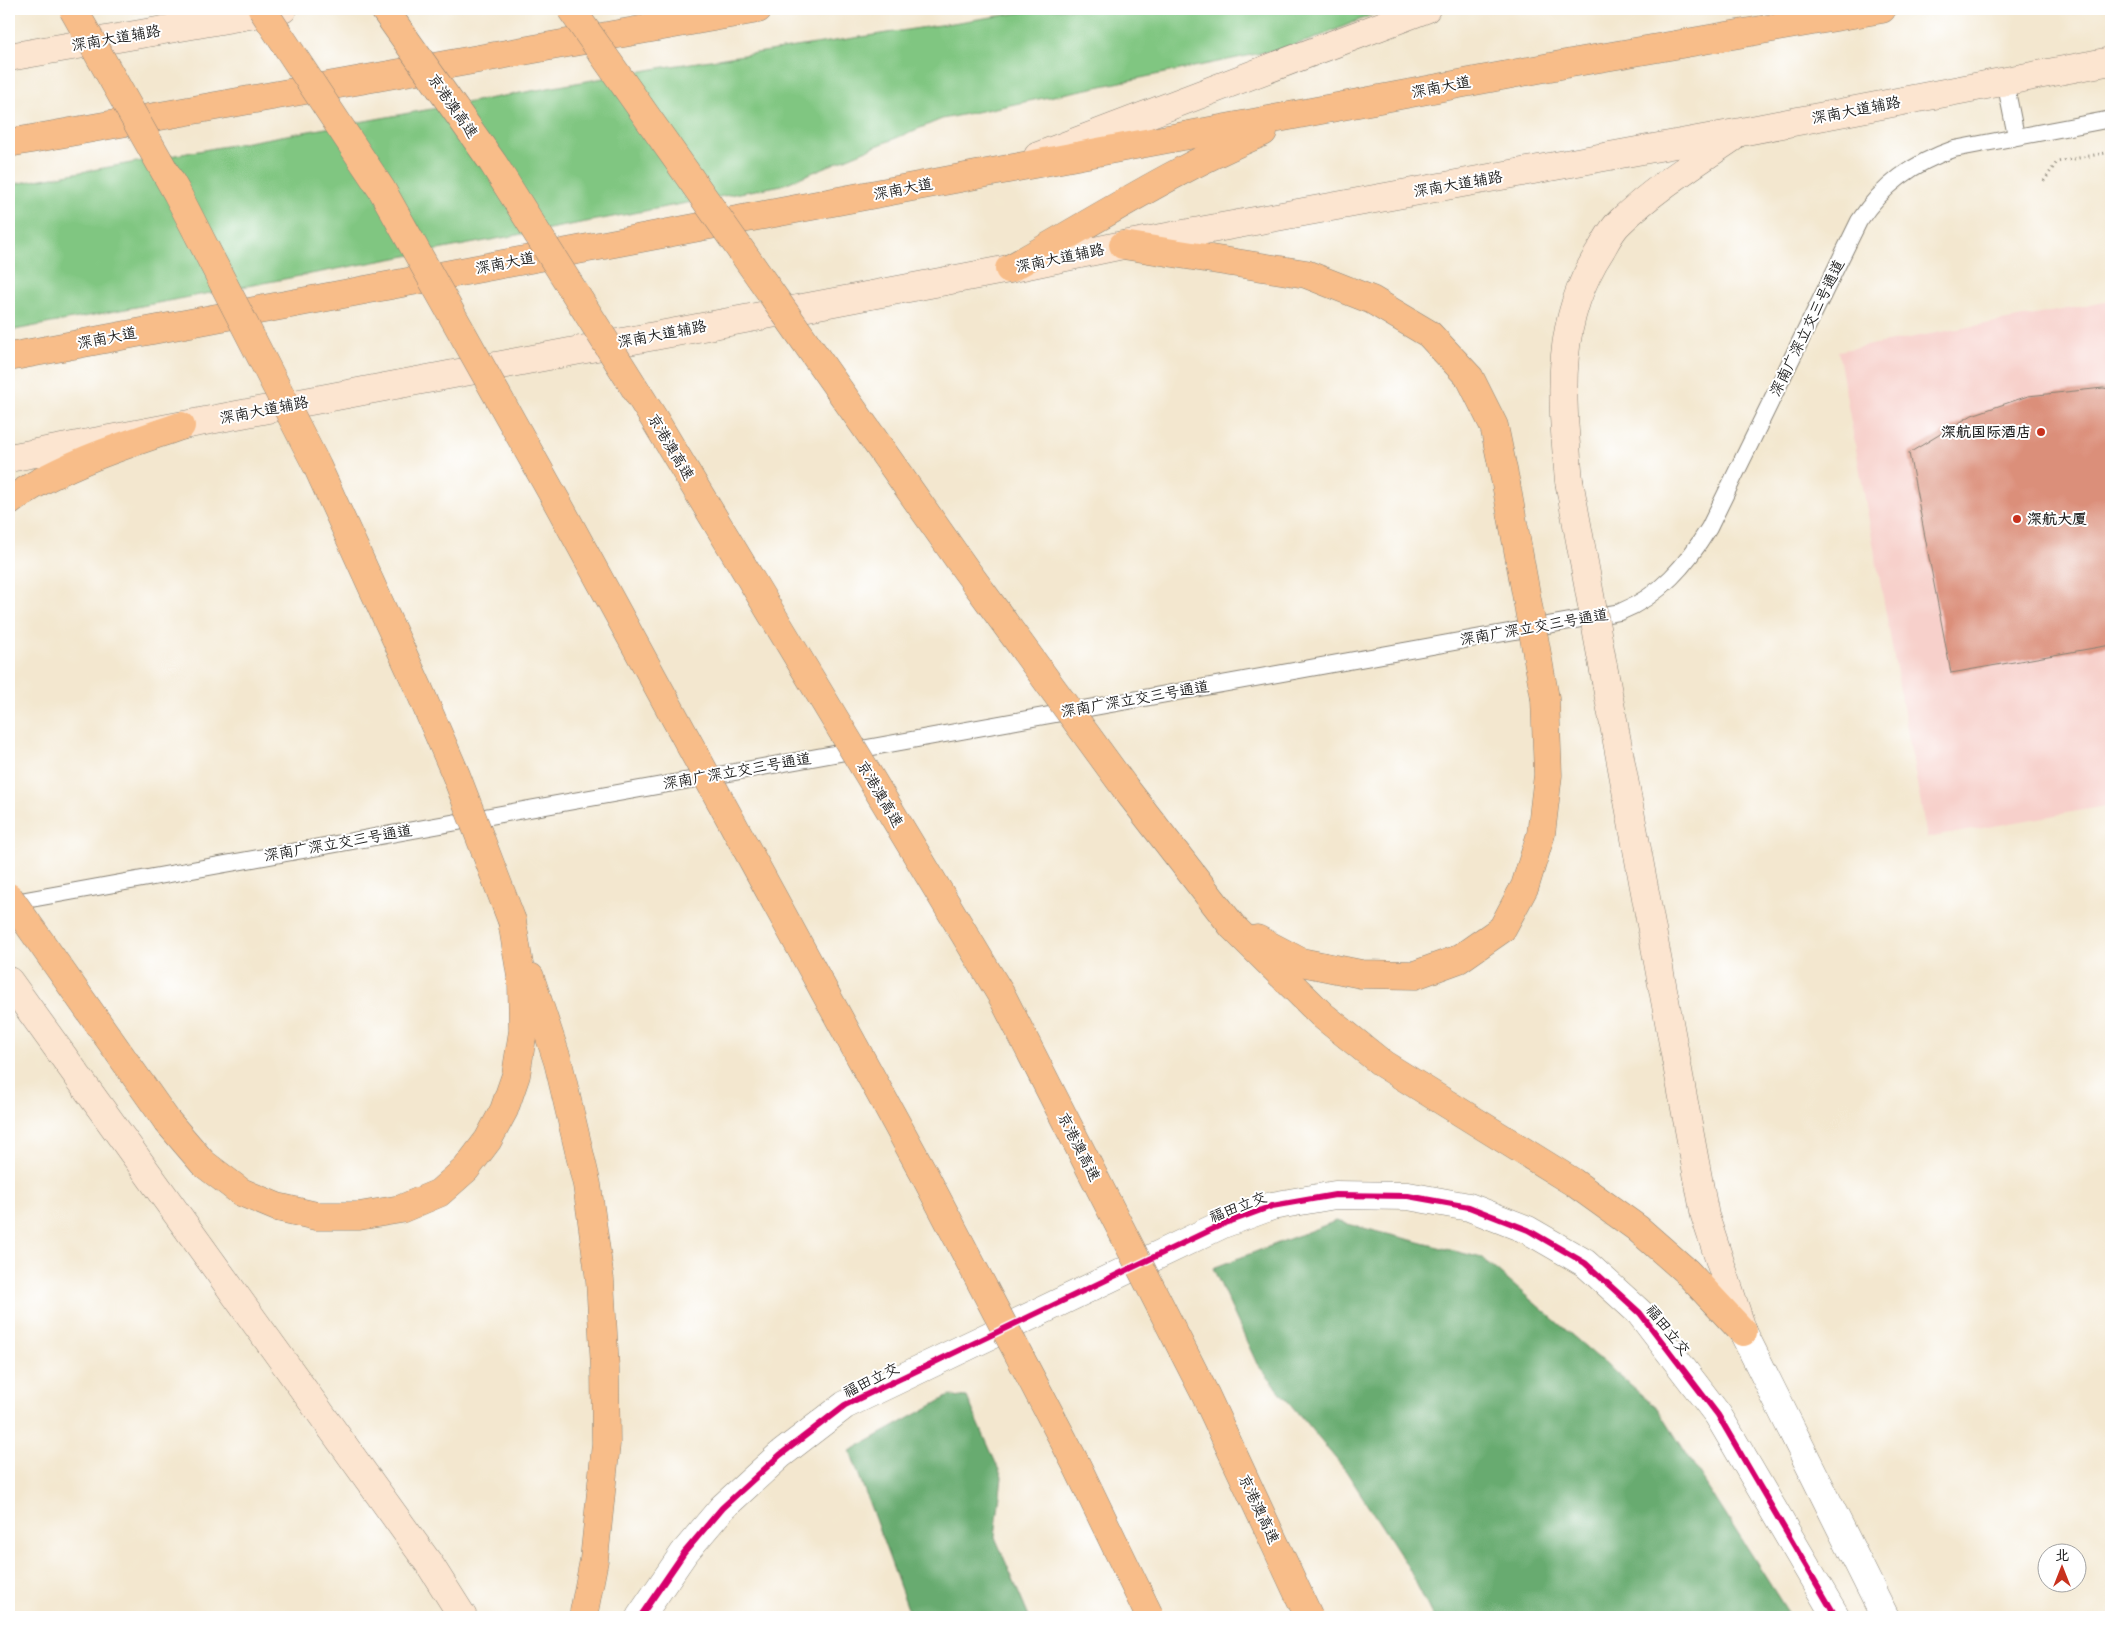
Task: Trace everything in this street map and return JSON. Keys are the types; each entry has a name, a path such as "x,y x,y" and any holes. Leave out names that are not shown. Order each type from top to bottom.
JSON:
{"main road":[{"path":"73,9 176,193 317,466 449,757 512,921 558,1062 587,1185 600,1280 605,1369 606,1444 594,1560 584,1617"},
{"path":"262,9 382,190 567,519 923,1172 1077,1466 1150,1617"},
{"name":"深南大道辅路","path":"9,57 283,9"},
{"name":"京港澳高速","path":"384,9 493,163 648,409 1003,998 1205,1394 1309,1617"},
{"path":"571,9 966,570 1126,789 1233,927 1322,1014 1383,1064 1574,1182 1637,1228 1687,1272 1743,1332"},
{"path":"9,143 758,9"},
{"name":"深南大道","path":"1001,170 1426,9"},
{"name":"深南大道","path":"9,357 1310,111 1882,9"},
{"name":"深南大道辅路","path":"9,458 1009,269 1123,245 1741,132 2111,61"},
{"path":"1009,269 1079,230 1153,185 1238,142 1310,111"},
{"path":"1741,132 1656,190 1618,223 1586,271 1570,314 1564,364 1563,406 1569,481 1705,1216 1743,1332"},
{"path":"1123,245 1306,274 1372,300 1429,334 1470,378 1494,426 1545,698 1548,775 1541,834 1525,886 1502,929 1459,959 1415,974 1361,974 1301,962 1233,927"},
{"path":"9,502 58,473 181,426"},
{"path":"9,897 167,1121 203,1163 242,1192 277,1207 316,1216 359,1216 401,1209 439,1193 466,1169 488,1140 504,1110 516,1075 523,1031 522,983 512,921"},
{"path":"9,981 424,1556 463,1617"}],"street":[{"name":"福田立交","path":"640,1617 684,1553 722,1508 780,1455 845,1406 1223,1224 1272,1206 1335,1195 1408,1196 1469,1207 1528,1230 1585,1263 1640,1313 1718,1415 1836,1617"},
{"path":"1743,1332 1885,1617"}],"lane":[{"path":"2005,82 2016,136"},
{"name":"深南广深立交三号通道","path":"9,903 1620,612 1637,605 1658,591 1694,552 1709,528 1859,221 1869,206 1895,179 1933,156 1954,149 2111,119"}],"path":[{"path":"2044,181 2057,162 2111,152"}],"shaded area":[{"path":"2111,301 2111,805 1927,838 1838,351"}],"green space":[{"path":"1044,9 1386,9 1311,40 1276,50 942,119 782,185 9,331 9,185 665,67"},
{"path":"1336,1221 1482,1258 1658,1409 1791,1617 1433,1617 1408,1567 1346,1471 1257,1364 1213,1268"},
{"path":"949,1396 967,1397 1002,1477 995,1537 1029,1617 911,1617 850,1451"}],"building":[{"name":"深航大厦","path":"2103,388 2111,389 2111,645 1951,673 1909,453 1972,415 2028,396"}],"cycle path":[{"path":"640,1617 684,1553 722,1508 780,1455 845,1405 1223,1224 1272,1206 1335,1195 1408,1196 1469,1207 1528,1230 1585,1263 1640,1313 1718,1415 1836,1617"}],"place":[{"name":"深航国际酒店","path":"2041,432"},
{"name":"深航大厦","path":"2017,519"}]}
